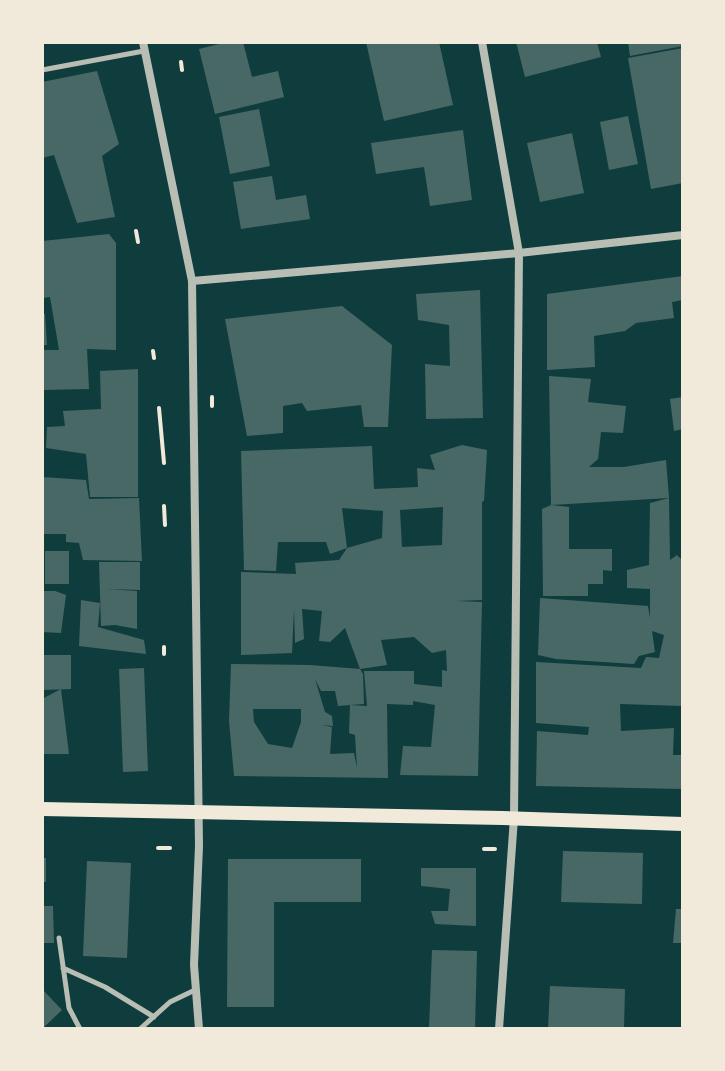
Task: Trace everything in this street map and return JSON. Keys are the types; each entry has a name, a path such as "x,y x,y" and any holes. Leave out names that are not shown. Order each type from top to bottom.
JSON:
{"main road":[{"path":"42,809 683,824"}],"street":[{"path":"482,42 519,253 514,818 499,1029"},
{"path":"144,46 192,281 198,813 195,990 199,1029"},
{"path":"192,281 519,253 683,235"}],"lane":[{"path":"42,70 144,46"},
{"path":"59,938 69,1008 80,1029"},
{"path":"63,968 105,987 154,1017"},
{"path":"140,1029 170,1002 195,990"}],"path":[{"path":"181,62 182,70"},
{"path":"136,231 138,242"},
{"path":"153,351 154,358"},
{"path":"212,397 212,406"},
{"path":"159,408 164,463"},
{"path":"164,506 165,525"},
{"path":"164,647 164,654"},
{"path":"158,848 170,848"},
{"path":"484,849 495,849"}],"building":[{"path":"227,42 243,42 252,77 278,71 284,97 215,114 199,49"},
{"path":"366,42 439,42 453,105 384,121"},
{"path":"516,42 597,42 601,57 525,77"},
{"path":"628,42 683,42 683,46 630,56"},
{"path":"683,48 683,183 651,189 628,58"},
{"path":"97,71 119,144 102,156 115,217 77,223 54,155 42,158 42,82"},
{"path":"259,109 270,166 230,174 219,117"},
{"path":"628,116 638,164 609,170 600,122"},
{"path":"463,130 472,200 430,206 424,167 376,174 371,143"},
{"path":"572,133 584,193 540,202 527,143"},
{"path":"272,176 276,200 306,195 310,219 241,229 233,182"},
{"path":"109,234 116,243 116,350 87,349 89,389 42,390 42,350 59,350 50,297 42,298 42,241"},
{"path":"683,276 683,300 672,302 674,318 636,323 625,331 594,336 595,367 547,370 547,294"},
{"path":"480,290 483,418 426,419 425,364 450,366 449,325 418,320 416,294"},
{"path":"342,306 392,345 388,427 364,427 361,405 307,411 302,403 283,406 283,433 247,436 225,319"},
{"path":"42,314 45,314 47,345 42,345"},
{"path":"138,369 138,497 90,497 86,454 46,448 47,427 65,426 63,411 101,409 100,371"},
{"path":"549,376 591,379 588,402 626,406 623,433 601,432 598,459 589,467 624,467 666,460 669,498 551,505"},
{"path":"683,397 683,429 674,431 670,399"},
{"path":"462,445 487,450 482,502 482,600 457,601 482,602 478,776 400,775 403,746 431,747 435,705 413,701 413,705 387,704 388,778 234,776 229,721 231,664 360,669 345,628 330,642 319,641 322,611 302,609 304,639 295,643 294,609 292,653 241,655 241,572 296,574 295,563 339,560 347,548 330,554 326,542 278,542 276,571 244,570 241,451 372,446 374,489 418,487 417,468 435,470 430,455","holes":["443,507 442,545 402,547 400,510","342,508 383,511 382,538 347,548","414,637 432,653 446,650 447,671 442,670 442,687 414,684 414,671 364,671 367,706 350,705 364,704 363,674 360,669 387,665 381,640","315,679 321,691 335,691 338,706 350,705 349,733 355,735 357,768 354,753 330,754 332,727 322,725 333,726 332,716 325,712","253,709 301,709 301,722 292,748 268,744 254,722"]},
{"path":"42,477 86,480 89,499 139,498 142,561 83,560 79,543 66,542 66,534 42,534"},
{"path":"669,498 670,560 677,555 683,561 683,706 620,704 621,731 674,728 673,755 683,755 683,789 536,786 537,731 588,735 589,727 536,723 536,662 641,668 646,657 659,658 664,635 652,631 655,652 639,656 634,664 538,655 540,598 648,606 650,618 650,589 627,588 627,570 649,565 650,503"},
{"path":"551,505 569,507 569,549 612,549 612,571 603,570 603,584 588,584 588,596 543,596 542,509"},
{"path":"45,551 69,551 69,584 45,584"},
{"path":"99,562 140,562 140,590 106,589 137,591 137,629 101,626"},
{"path":"42,591 66,595 61,633 42,632"},
{"path":"81,600 100,603 98,627 144,640 146,654 79,646"},
{"path":"42,655 71,655 71,689 42,690"},
{"path":"144,668 148,771 123,772 119,669"},
{"path":"61,689 69,754 42,754 42,699"},
{"path":"563,851 643,853 642,904 561,902"},
{"path":"42,858 46,858 46,882 42,882"},
{"path":"228,859 361,859 361,902 274,902 274,1007 227,1007"},
{"path":"87,861 131,863 127,958 83,956"},
{"path":"421,868 476,868 476,926 435,924 431,911 448,911 450,889 421,886"},
{"path":"42,906 53,906 54,943 42,943"},
{"path":"676,909 683,909 683,943 673,943"},
{"path":"432,950 477,951 475,1029 429,1029"},
{"path":"550,986 625,989 624,1029 548,1029"},
{"path":"42,989 62,1010 42,1029"}]}
